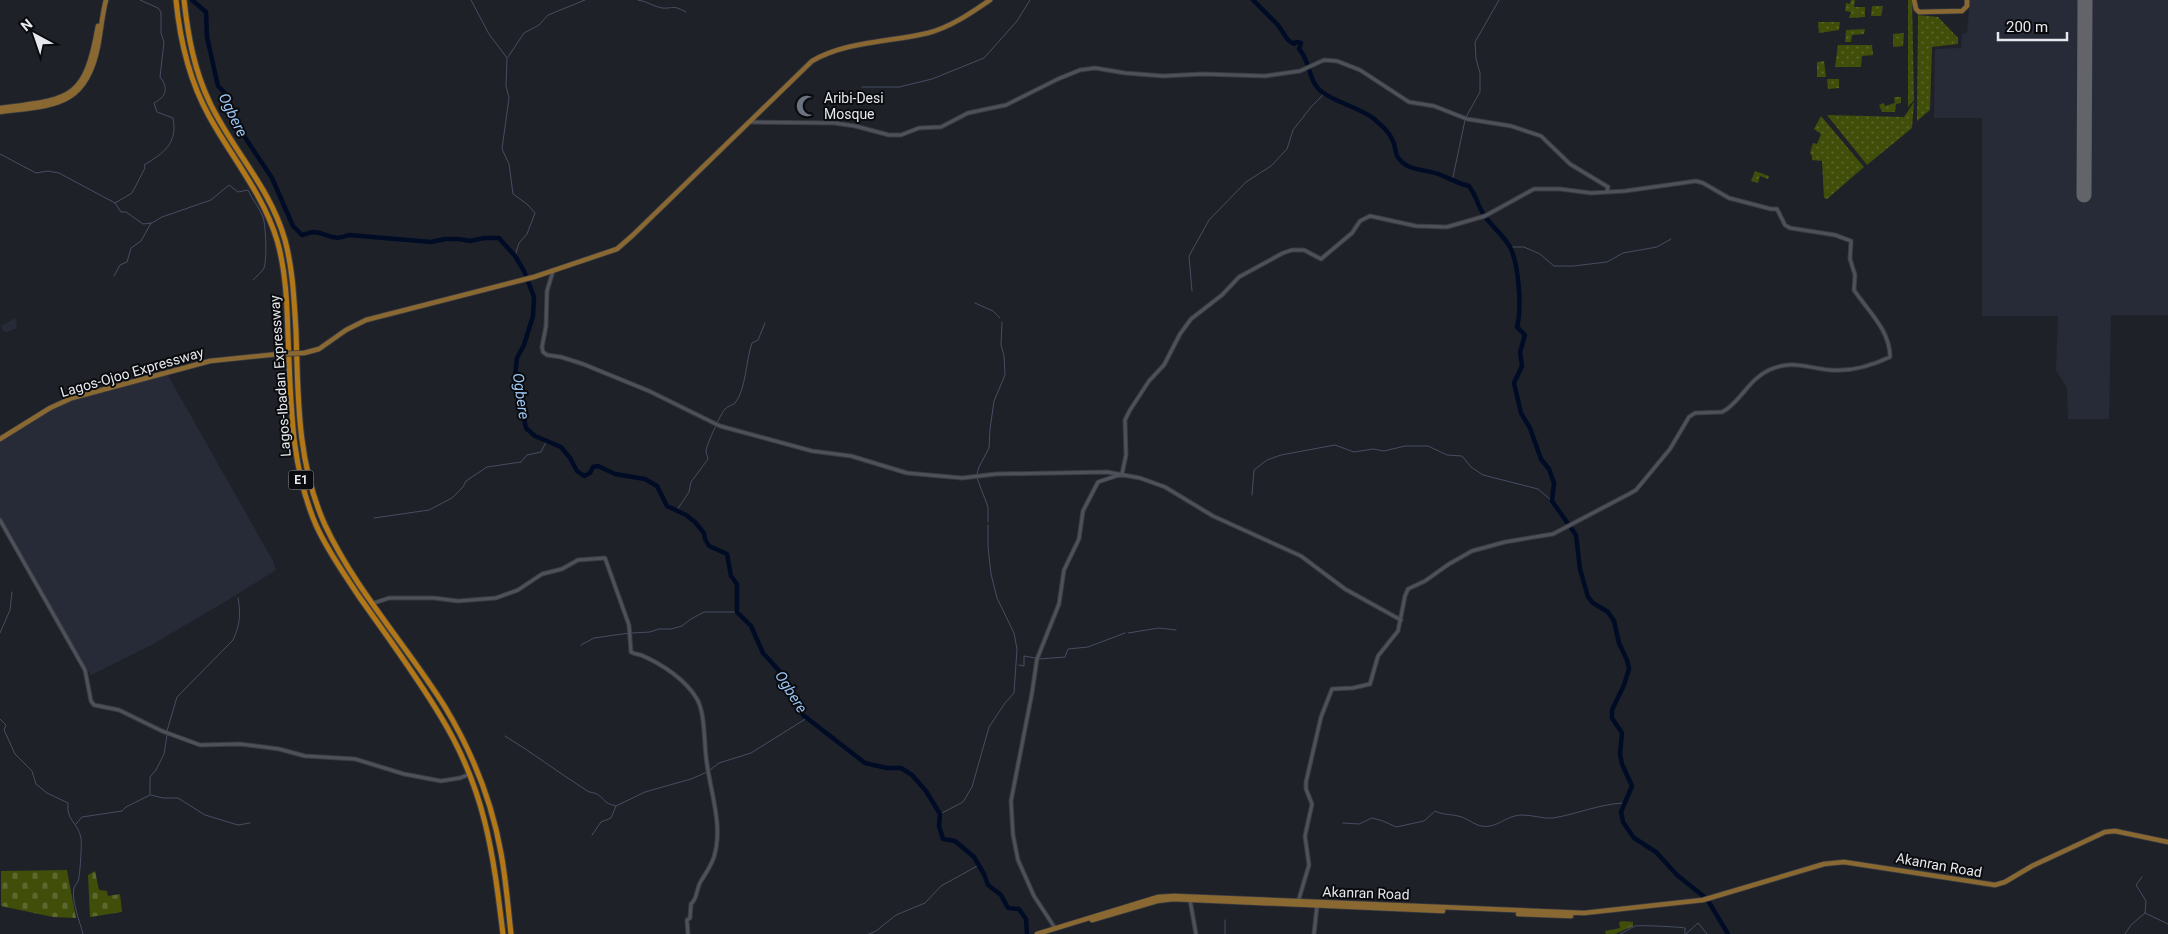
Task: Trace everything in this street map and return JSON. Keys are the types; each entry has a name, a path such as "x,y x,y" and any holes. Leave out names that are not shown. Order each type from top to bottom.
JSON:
{"highway":[{"name":"Lagos-Ibadan Expressway","path":"176,0 183,49 194,85 210,119 262,201 279,249 287,304 293,439 299,471 311,511 323,540 343,572 442,718 470,774 491,842 503,934"},
{"name":"Lagos-Ibadan Expressway","path":"184,0 192,52 204,90 218,117 261,184 281,227 289,258 293,287 299,413 306,467 315,498 330,536 445,708 475,767 490,807 500,847 511,934"}],"main road":[{"path":"0,112 64,101 83,86 92,70 104,0"},
{"path":"553,270 622,246 802,70 819,57 834,51 936,30 954,23 990,0"},
{"path":"1914,0 1916,9 1919,12 1962,11 1967,6 1967,0"},
{"path":"0,108 48,101 70,92 83,80 97,43"},
{"name":"Lagos-Ojoo Expressway","path":"0,439 50,408 72,398 210,361 304,353 319,349 348,328 366,320 524,280 553,270"},
{"name":"Akanran Road","path":"1045,934 1157,901 1201,898 1317,906 1584,916 1666,908 1708,899 1824,864 1841,862 1995,885 2005,882 2032,866 2105,832 2115,831 2168,842"},
{"name":"Akanran Road","path":"1038,934 1158,897 1584,913 1699,901"}],"street":[{"path":"749,122 841,124 888,135 897,135 919,128 941,126 968,113 1006,106 1063,76 1088,69 1163,76 1203,74 1265,76 1307,68 1324,60 1343,62 1366,74 1409,102 1434,106 1466,119 1511,126 1541,136 1570,164 1608,187 1607,191"},
{"path":"1122,474 1126,455 1125,420 1149,381 1164,365 1184,328 1239,277 1292,250 1310,251 1321,258 1352,233 1360,221 1370,216 1430,228 1447,227 1486,215 1534,189 1560,189 1591,193 1696,182 1702,183 1729,198 1771,210 1776,209 1785,225 1790,228 1835,235 1851,241 1850,259 1855,275 1854,290 1879,324 1888,345 1890,356 1854,370 1828,370 1796,363 1769,370 1754,379 1727,409 1700,414 1695,413 1689,417 1670,449 1636,490 1570,527 1545,537 1492,545 1463,556 1430,578 1408,589 1401,620 1395,636 1378,656 1370,684 1353,688 1332,689 1327,698 1306,782 1306,789 1312,804 1305,836 1309,865 1298,902"},
{"path":"553,270 546,299 546,326 542,347 544,354 583,364 649,391 720,426 812,451 851,456 907,473 962,478 1084,472 1122,474 1145,479 1164,487 1213,516 1301,556 1345,589 1382,612 1401,620"},
{"path":"1056,928 1034,896 1015,850 1010,812 1014,780 1037,659 1059,604 1064,570 1078,539 1083,511 1098,482 1122,474"},
{"path":"0,520 85,670 92,703 97,706 119,710 167,733 203,745 240,744 279,749 305,756 355,759 404,774 441,781 460,778 470,774"},
{"path":"374,603 389,598 434,598 458,601 496,598 518,590 542,574 562,568 578,560 605,558 629,625 631,652 665,668 687,686 698,700 702,711 708,768 716,814 716,843 714,857 707,873 700,882 695,901 691,904 690,918 687,920 688,934"},
{"path":"1190,900 1196,934"},
{"path":"1314,934 1317,906"}],"shaded area":[{"path":"1970,0 2168,0 2168,315 2111,315 2109,419 2068,419 2067,388 2056,370 2058,316 1982,316 1982,118 1934,118 1935,49 1961,48 1962,34 1967,33"},
{"path":"15,318 17,328 7,332 3,331 1,326"},
{"path":"166,372 273,561 276,570 153,644 91,675 0,522 0,442 62,400"}],"green space":[{"path":"1851,0 1855,0 1854,7 1865,7 1865,17 1849,18 1851,12 1845,11 1846,3 1850,4"},
{"path":"1908,0 1912,0 1914,100 1908,107"},
{"path":"1872,6 1883,6 1881,16 1871,16"},
{"path":"1918,15 1938,17 1958,38 1958,44 1932,47 1930,110 1917,121"},
{"path":"1818,22 1840,22 1839,30 1819,33"},
{"path":"1865,29 1864,34 1852,35 1851,42 1845,42 1846,30"},
{"path":"1904,33 1903,46 1893,47 1893,34"},
{"path":"1838,45 1872,45 1873,55 1862,56 1861,67 1835,67"},
{"path":"1824,61 1826,77 1817,77 1817,62"},
{"path":"1827,79 1839,79 1839,88 1828,89"},
{"path":"1894,97 1901,97 1901,103 1896,104 1895,112 1882,112 1879,105 1884,103 1885,106 1895,103"},
{"path":"1914,102 1912,128 1867,165 1827,115 1904,117"},
{"path":"1821,116 1864,167 1827,199 1824,198 1822,161 1812,160 1810,153 1813,143 1817,144 1821,134 1814,129"},
{"path":"1755,171 1769,176 1768,179 1760,176 1758,183 1751,181"},
{"path":"67,870 76,918 53,917 1,906 1,871"},
{"path":"95,871 99,890 107,891 108,896 120,894 122,912 90,917 88,875"},
{"path":"1619,922 1633,922 1633,926 1615,934 1606,934 1605,931 1620,928"}],"waterway":[{"path":"115,203 132,193 145,168 144,165 158,156 168,146 174,127 173,118 157,112 154,103 165,92 165,85 160,77 164,42 161,33 161,12 158,8 140,0"},
{"name":"Ogbere","path":"192,0 206,12 207,37 218,86 225,93 234,125 240,130 272,178 293,226 302,235 314,232 338,238 349,235 431,242 445,239 470,241 484,238 499,238 515,256 524,271 534,297 533,316 524,345 517,358 515,375 526,428 535,436 561,447 577,471 584,476 590,473 593,467 598,466 615,474 645,479 657,486 667,506 686,515 695,522 704,533 709,546 727,554 731,576 737,584 737,612 751,626 763,653 783,675 803,715 865,763 887,768 901,768 912,775 926,791 940,814 939,826 943,839 955,841 974,857 988,885 1001,895 1008,908 1019,909 1026,919 1027,934"},
{"path":"471,0 489,34 507,58 506,86 509,98 502,149 509,164 513,194 527,204 535,213 527,234 519,243 515,256"},
{"path":"508,57 524,33 539,25 548,15 585,0"},
{"path":"638,0 659,7 675,7 686,12"},
{"path":"862,87 899,87 932,79 984,58 1017,21 1030,0"},
{"path":"1253,0 1278,25 1288,40 1294,44 1296,42 1301,43 1299,49 1303,53 1317,88 1328,96 1367,114 1379,123 1391,137 1397,156 1406,165 1435,173 1469,186 1484,215 1510,247 1516,264 1519,287 1519,319 1517,327 1525,335 1520,352 1522,366 1514,383 1521,413 1530,428 1541,459 1549,469 1554,483 1552,501 1576,535 1580,569 1588,597 1593,603 1608,612 1614,621 1619,643 1629,669 1624,685 1612,710 1612,718 1622,733 1620,754 1622,764 1632,786 1621,812 1623,822 1634,838 1656,852 1677,875 1707,899 1728,934"},
{"path":"1466,117 1480,92 1480,73 1476,59 1475,42 1499,0"},
{"path":"1192,291 1189,256 1209,220 1246,182 1271,166 1287,149 1293,130 1325,93"},
{"path":"1452,182 1465,120"},
{"path":"0,154 36,173 48,171 59,173 115,203 121,212 126,212 143,224 152,223 162,217 211,200 229,185 238,192 248,190 263,217 265,235 266,258 264,268 253,280"},
{"path":"114,276 120,265 127,262 131,248 141,241 151,223"},
{"path":"1510,247 1524,247 1540,254 1554,266 1573,266 1607,262 1623,253 1657,247 1671,239"},
{"path":"975,303 993,311 1000,318"},
{"path":"977,474 989,448 994,401 1005,375 1004,356 1001,345 1002,322"},
{"path":"677,510 689,492 691,482 708,459 707,448 720,417 725,409 735,403 739,397 744,383 752,343 758,340 765,323"},
{"path":"374,518 429,510 452,498 466,481 487,467 521,462 527,455 541,452 546,442"},
{"path":"1252,495 1254,470 1267,460 1281,455 1335,445 1354,452 1373,449 1384,451 1405,446 1428,446 1447,455 1462,456 1471,467 1483,475 1538,489 1552,501"},
{"path":"977,478 988,507 988,522"},
{"path":"940,814 963,802 972,787 989,727 1014,693 1017,649 1014,633 997,598 991,574 988,525"},
{"path":"0,633 10,610 12,592"},
{"path":"167,731 177,697 233,640 239,619 238,598"},
{"path":"632,633 650,632 682,626 704,612 737,612"},
{"path":"1128,633 1159,628 1176,630"},
{"path":"581,645 594,638 629,633"},
{"path":"1039,659 1065,657 1068,649 1088,647 1125,633"},
{"path":"1019,665 1024,666 1024,656 1035,658"},
{"path":"710,770 719,763 751,753 807,718"},
{"path":"0,719 6,725 4,730 15,754 32,771 36,784 47,793 68,803 70,818 81,838 81,860 78,881 73,893 83,934"},
{"path":"76,824 82,817 122,811 150,795 150,777 164,754 167,735"},
{"path":"505,736 587,791 597,794 606,802 616,806 645,792 691,779 707,772"},
{"path":"151,795 163,798 178,798 205,815 238,825 250,823"},
{"path":"1343,823 1359,824 1372,818 1396,827 1424,821 1435,811 1462,817 1485,827 1517,815 1553,818 1606,805 1624,803"},
{"path":"592,835 601,822 611,818 616,806"},
{"path":"869,934 876,931 896,915 925,903 941,886 979,865"},
{"path":"2125,934 2131,925 2145,913 2146,901 2136,885 2142,877"},
{"path":"2145,913 2168,924"},
{"path":"1225,920 1225,934"},
{"path":"1686,934 1698,923 1707,934"},
{"path":"1620,934 1635,926 1685,928 1685,934"}],"runway":[{"path":"2084,195 2085,0"}],"place":[{"name":"Aribi-Desi Mosque","path":"807,106"}]}
